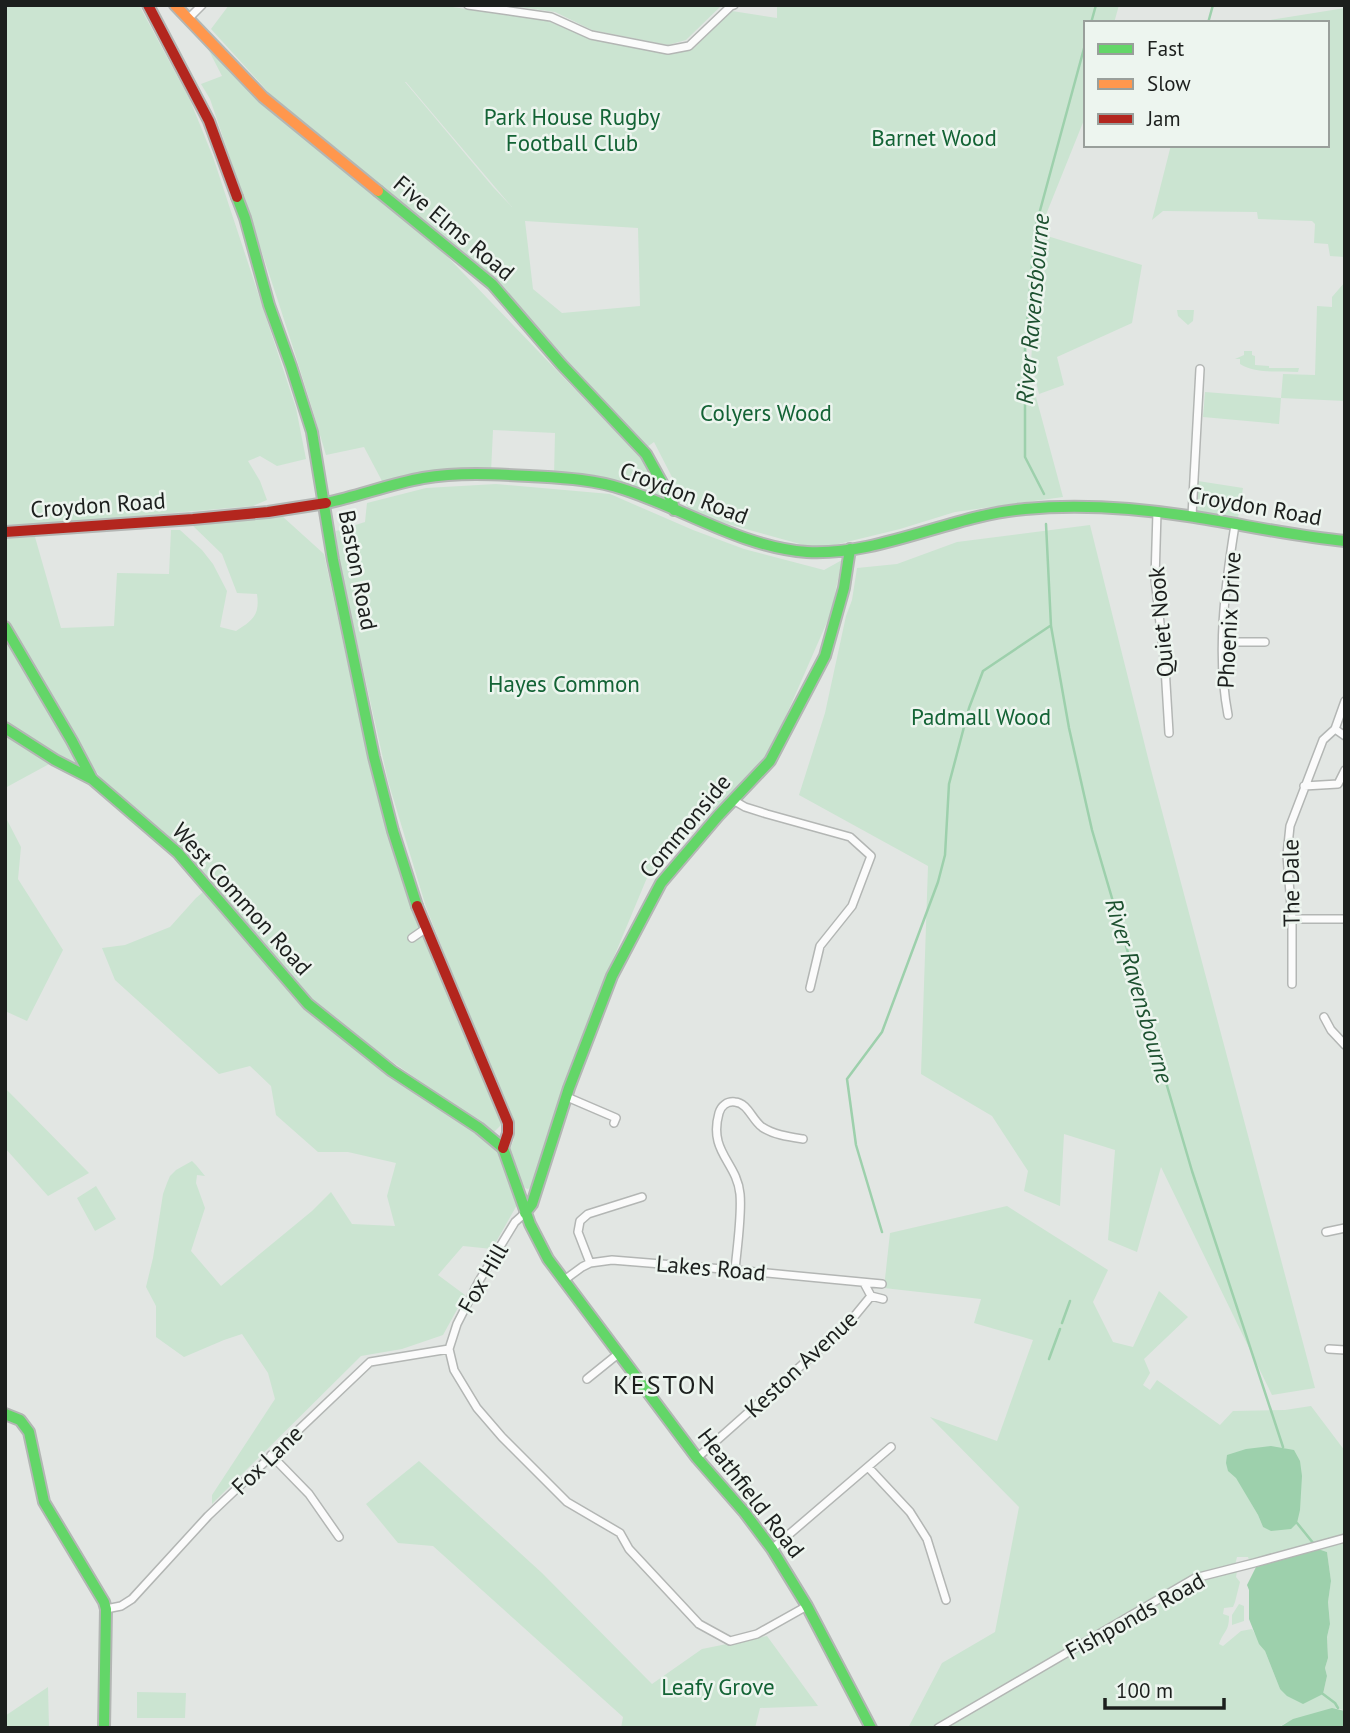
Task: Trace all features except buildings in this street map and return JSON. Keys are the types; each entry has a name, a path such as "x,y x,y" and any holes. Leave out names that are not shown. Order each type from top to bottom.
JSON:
{"main road":[{"name":"Baston Road","path":"148,5 209,121 240,206 269,305 312,432 333,561 374,757 393,831 425,929 508,1123 503,1147"},
{"name":"Five Elms Road","path":"175,5 263,97 492,284 561,364 646,454 672,501 674,510"},
{"name":"Croydon Road","path":"5,532 292,509 430,478 503,475 600,483 623,489 730,534 780,549 807,552 850,549 879,543 969,517 1015,510 1063,508 1192,516 1345,541"},
{"name":"Commonside","path":"525,1213 532,1204 567,1097 612,976 661,883 770,761 825,656 844,587 850,549"},
{"name":"West Common Road","path":"5,627 92,779 178,853 307,1004 392,1071 479,1128 503,1147"},
{"path":"5,728 55,760 92,779"},
{"name":"Heathfield Road","path":"503,1147 525,1213 543,1251 697,1458 772,1549 807,1606 871,1728"},
{"path":"517,1188 530,1191 540,1178"},
{"path":"5,1414 21,1420 29,1432 44,1502 104,1602 104,1728"}],"street":[{"path":"189,19 202,5"},
{"path":"468,5 551,17 591,35 668,50 689,46 734,5"},
{"path":"1192,516 1200,369"},
{"name":"Quiet Nook","path":"1157,512 1155,579 1169,733"},
{"name":"Phoenix Drive","path":"1228,715 1223,690 1223,642 1235,525"},
{"path":"1223,642 1265,642"},
{"name":"The Dale","path":"1292,984 1292,919 1287,855 1290,826 1323,740 1335,729 1345,701"},
{"path":"1335,729 1345,736"},
{"path":"1304,786 1338,784 1345,770"},
{"path":"733,800 767,814 850,837 871,856 852,906 820,946 810,988"},
{"path":"1292,919 1345,919"},
{"path":"412,938 425,929"},
{"path":"1324,1017 1331,1030 1345,1045"},
{"path":"567,1097 616,1118 614,1123"},
{"path":"735,1270 740,1197 738,1180 719,1146 716,1132 720,1108 727,1102 735,1102 743,1105 760,1126 803,1139"},
{"path":"590,1263 578,1231 580,1222 588,1214 642,1197"},
{"name":"Fox Hill","path":"449,1349 457,1324 480,1281 515,1222 525,1213"},
{"path":"1326,1233 1345,1228"},
{"name":"Lakes Road","path":"563,1281 590,1263 618,1260 881,1284"},
{"path":"864,1283 871,1296 883,1299"},
{"name":"Keston Avenue","path":"697,1458 848,1324 871,1296"},
{"path":"449,1349 454,1370 477,1408 502,1437 567,1502 621,1533 629,1549 699,1624 730,1641 758,1634 807,1606"},
{"name":"Fox Lane","path":"106,1609 121,1606 132,1599 208,1516 370,1362 449,1349"},
{"path":"1329,1349 1345,1350"},
{"path":"587,1380 618,1354"},
{"path":"772,1549 891,1447"},
{"path":"271,1455 309,1494 339,1537"},
{"path":"868,1467 910,1512 927,1539 946,1600"},
{"name":"Fishponds Road","path":"938,1728 1195,1577 1345,1538"}],"green space":[{"path":"5,5 139,5 190,100 213,157 296,408 306,459 277,466 260,456 248,461 267,500 253,506 5,525"},
{"path":"229,5 439,5 548,21 592,40 669,53 694,48 732,11 777,18 777,5 1119,5 1115,21 1084,21 1084,120 1035,242 1026,360 1063,497 955,512 818,549 691,514 654,442 647,447 458,249 270,94 211,29","holes":["406,82 512,207 493,187","525,221 638,228 640,306 562,313 533,289"]},
{"path":"507,5 722,5 686,40 668,45 592,30 555,12"},
{"path":"1345,8 1345,257 1330,256 1328,244 1314,243 1315,224 1312,221 1258,219 1257,212 1163,211 1152,220 1170,147 1329,147 1329,21 1264,21"},
{"path":"204,41 271,111 440,249 641,458 669,504 554,476 555,433 493,430 491,472 420,473 382,481 364,447 326,455 255,232 210,99 201,84 222,76"},
{"path":"1044,235 1142,265 1132,323 1057,357 1064,385 1039,394 1031,362 1039,245"},
{"path":"1345,282 1345,401 1281,398 1283,374 1315,375 1317,306 1332,307 1332,297"},
{"path":"1177,310 1194,310 1193,321 1188,325 1178,316"},
{"path":"1244,351 1252,351 1255,365 1299,368 1298,372 1246,367 1240,364 1240,359 1235,359 1244,355"},
{"path":"1205,392 1281,398 1279,424 1203,417"},
{"path":"1198,481 1243,488 1238,518 1197,512"},
{"name":"Hayes Common","path":"496,484 610,494 744,549 824,570 842,560 831,613 768,757 649,873 598,995 531,1188 527,1189 521,1185 510,1150 514,1139 513,1127 426,907 388,781 338,553 336,531 365,522 367,503 426,488"},
{"path":"282,516 324,554 362,730 392,850 432,959 499,1113 502,1124 493,1133 349,1031 311,1000 180,850 140,812 111,791 95,770 5,620 5,539 35,537 61,628 114,626 117,573 169,574 171,530 180,530 213,564 227,591 220,627 236,631 254,616 257,594 237,593 222,554 192,525"},
{"name":"Padmall Wood","path":"1090,525 1150,766 1315,1388 1272,1395 1161,1167 1137,1252 1108,1240 1115,1150 1064,1134 1060,1206 1024,1191 1028,1171 992,1116 921,1074 928,866 799,795 825,713 857,568 897,564 957,542"},
{"path":"5,636 38,695 71,744 86,776 5,721"},
{"path":"5,733 51,763 5,788"},
{"path":"5,816 21,847 18,879 63,950 27,1021 5,1011"},
{"path":"203,892 304,1009 389,1075 466,1124 498,1151 517,1205 492,1249 463,1246 438,1275 465,1295 443,1335 402,1349 361,1356 212,1504 212,1495 275,1399 268,1373 242,1334 184,1357 156,1337 156,1306 146,1287 163,1194 170,1176 192,1161 205,1176 197,1175 196,1183 205,1208 191,1251 221,1286 312,1211 331,1192 352,1224 395,1226 387,1196 396,1163 348,1152 318,1152 276,1115 271,1086 250,1066 219,1074 115,980 102,948 125,945 170,927"},
{"path":"5,1088 89,1173 48,1196 5,1148"},
{"path":"96,1186 116,1219 95,1231 77,1198"},
{"path":"1007,1206 1108,1270 1093,1302 1113,1342 1133,1347 1159,1291 1188,1317 1144,1359 1150,1373 1143,1385 1150,1390 1157,1380 1220,1425 1233,1411 1285,1410 1311,1406 1345,1451 1345,1711 1338,1708 1285,1723 1278,1728 908,1728 942,1663 995,1632 1019,1507 930,1417 997,1441 1033,1340 974,1323 981,1299 884,1288 890,1233","holes":["1236,1477 1281,1530 1263,1527","1315,1542 1318,1549 1327,1552 1331,1581 1328,1602 1328,1658 1325,1668 1327,1676 1323,1694 1280,1689 1265,1651 1252,1629 1241,1631 1223,1646 1219,1644 1229,1621 1229,1616 1223,1614 1224,1608 1233,1607 1240,1582 1236,1577 1237,1571 1213,1575 1213,1569 1235,1565 1237,1557 1248,1557 1249,1560"]},
{"name":"Leafy Grove","path":"419,1461 542,1573 652,1684 702,1649 767,1636 818,1706 760,1708 755,1728 621,1728 623,1717 433,1546 398,1543 366,1504"},
{"path":"1239,1604 1244,1606 1244,1621 1232,1625 1232,1615"},
{"path":"48,1687 49,1728 5,1728 5,1716"},
{"path":"137,1692 186,1693 185,1718 137,1718"}],"shaded area":[{"path":"1271,1446 1294,1450 1300,1461 1300,1510 1297,1523 1291,1529 1271,1531 1263,1527 1236,1478 1228,1471 1226,1463 1227,1455"},
{"path":"1318,1549 1327,1552 1331,1581 1328,1602 1328,1658 1325,1668 1327,1676 1323,1694 1303,1704 1280,1689 1249,1619 1247,1585 1256,1567"},
{"path":"1332,1708 1345,1711 1345,1728 1278,1728 1293,1719"}],"waterway":[{"name":"River Ravensbourne","path":"1092,21 1096,5"},
{"path":"1209,21 1213,5"},
{"name":"River Ravensbourne","path":"1044,494 1025,457 1025,348 1035,229 1084,48"},
{"name":"River Ravensbourne","path":"1046,524 1051,626 1069,728 1092,830 1192,1171 1283,1447"},
{"path":"882,1232 856,1145 847,1079 882,1032 938,882 945,855 949,784 969,708 983,671 1050,626"},
{"path":"1062,1323 1070,1301"},
{"path":"1049,1359 1060,1329"},
{"path":"1297,1523 1318,1549"},
{"path":"1323,1694 1338,1708"}],"traffic: fast":[{"path":"378,191 492,284 561,364 646,454 672,501 674,510"},
{"path":"237,197 269,305 312,432 333,560 374,757 393,831 417,906"},
{"path":"326,503 423,478 463,474 503,475 577,480 612,486 759,543 807,552 862,548 998,513 1066,507 1168,513 1345,541"},
{"path":"525,1213 532,1204 569,1088 612,976 661,883 718,816 770,761 825,656 844,588 850,549"},
{"path":"5,627 92,779 178,853 308,1004 392,1071 479,1128 503,1148"},
{"path":"5,728 55,760 92,779"},
{"path":"503,1148 530,1224 548,1259 697,1458 772,1549 807,1606 871,1728"},
{"path":"5,1414 20,1420 29,1432 44,1502 104,1602 104,1728"}],"traffic: slow":[{"path":"175,5 263,97 378,191"}],"traffic: jam":[{"path":"148,5 209,121 237,197"},
{"path":"5,532 193,519 326,503"},
{"path":"417,906 508,1123 503,1148"}],"district":[{"name":"KESTON","path":"665,1385"}],"park label":[{"name":"Park House Rugby Football Club","path":"572,130"},
{"name":"Barnet Wood","path":"934,138"},
{"name":"Colyers Wood","path":"766,413"}]}
